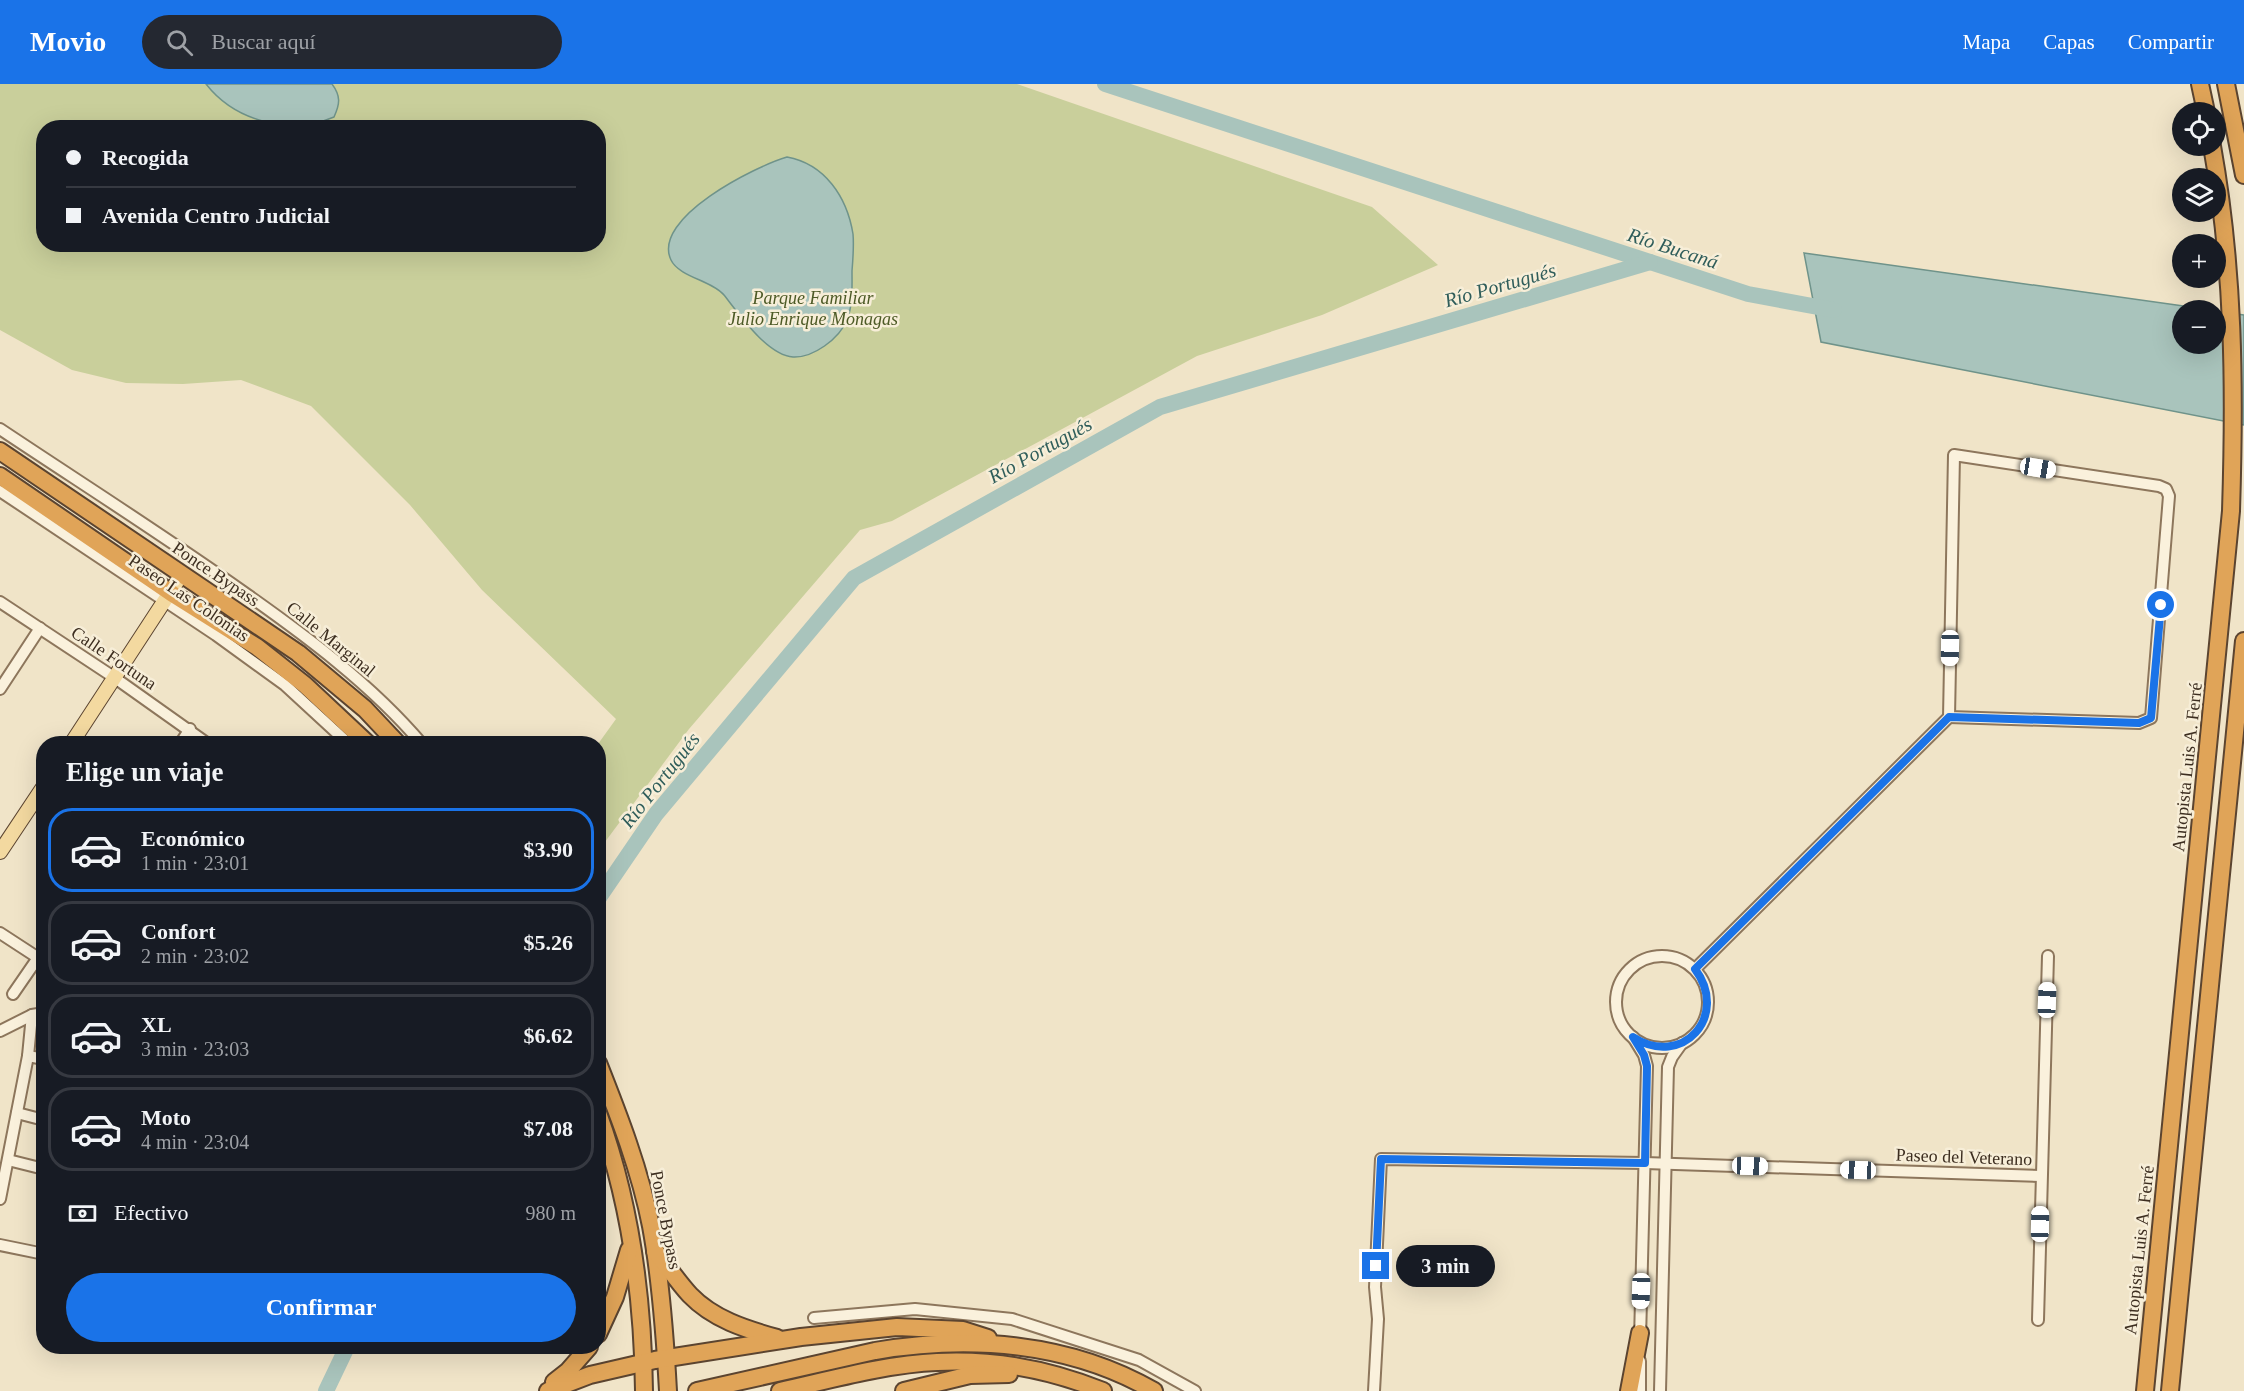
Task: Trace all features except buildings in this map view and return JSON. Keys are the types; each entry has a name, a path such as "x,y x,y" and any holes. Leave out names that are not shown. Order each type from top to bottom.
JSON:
{"highway":[{"path":"2200,84 2204,102"},
{"path":"2226,84 2244,175"},
{"name":"Autopista Luis A. Ferré","path":"2145,1391 2232,511 2235,405 2231,312 2223,216 2214,156"},
{"name":"Ponce Bypass","path":"0,451 183,574 327,665 390,736"},
{"path":"0,476 168,597 257,647 305,685 359,736"},
{"path":"2170,1391 2244,641"},
{"name":"Ponce Bypass","path":"606,1084 629,1144 655,1251 668,1391"},
{"path":"606,1136 612,1153 630,1243 644,1363 644,1391"},
{"path":"606,1317 615,1297 630,1243"},
{"path":"655,1251 689,1294 702,1306 738,1326 783,1340"},
{"path":"548,1391 590,1375 666,1358 783,1340 897,1327 963,1329 1007,1344"},
{"path":"1629,1391 1640,1333"},
{"path":"697,1391 903,1346 973,1342 1007,1344 1092,1362 1133,1379 1154,1391"},
{"path":"541,1391 568,1371 584,1354"},
{"path":"780,1391 906,1365 937,1362 1003,1364 1062,1376 1103,1391"},
{"path":"904,1391 970,1375 1062,1376"}],"main road":[{"path":"76,736 183,574"},
{"path":"0,852 36,798"}],"street":[{"name":"Calle Marginal","path":"0,429 194,557 304,635 327,665 388,707 415,736"},
{"path":"1695,969 1949,717 1954,455 2159,486 2166,489 2169,496 2151,718 2139,723 1949,717"},
{"name":"Paseo Las Colonias","path":"0,491 168,597 285,685 340,736"},
{"name":"Calle Fortuna","path":"0,602 198,736"},
{"path":"0,689 40,628"},
{"path":"185,736 190,729"},
{"path":"0,933 36,953"},
{"path":"1633,1037 1648,1046 1665,1048 1689,1039 1701,1026 1707,1010 1707,992 1695,969 1680,959 1655,956 1639,962 1625,974 1618,989 1616,1007 1622,1023 1644,1055 1647,1066 1640,1391"},
{"path":"2038,1320 2048,956"},
{"path":"13,994 36,964"},
{"path":"0,1031 36,1015"},
{"path":"0,1199 36,1022"},
{"path":"1660,1391 1668,1067 1682,1043"},
{"path":"28,1056 36,1058"},
{"path":"17,1113 36,1118"},
{"name":"Paseo del Veterano","path":"1374,1391 1378,1319 1375,1287 1381,1159 1666,1163 2041,1176"},
{"path":"8,1160 36,1167"},
{"path":"0,1245 36,1252"},
{"path":"814,1318 915,1309 1012,1319 1138,1360 1195,1391"}],"green space":[{"name":"Parque Familiar Julio Enrique Monagas","path":"0,84 1017,84 1372,207 1438,265 1322,315 1197,356 892,521 860,530 689,729 606,841 606,736 604,736 616,719 482,590 410,505 311,406 241,380 183,384 126,383 72,370 0,330"}],"water":[{"path":"206,84 332,84 337,92 338,104 334,117 326,120 259,120 232,107"},
{"path":"787,157 812,167 832,184 846,207 853,234 852,296 847,320 838,334 817,351 793,357 783,355 764,342 719,290 675,266 671,260 669,244 676,227 710,196 731,182"},
{"path":"1804,253 2172,304 2172,354 2226,354 2226,312 2244,315 2244,425 1821,342"}],"waterway":[{"name":"Río Bucaná","path":"1105,84 1748,294 1834,310"},
{"name":"Río Portugués","path":"606,887 656,814 854,578 1160,407 1650,262"},
{"name":"Río Portugués","path":"326,1391 344,1354"}],"route":[{"path":"1376,1266 1381,1159 1645,1163 1647,1066 1644,1055 1633,1037 1648,1046 1665,1048 1682,1043 1696,1033 1705,1018 1708,1001 1704,984 1695,969 1949,717 2139,723 2151,718 2161,605"}]}
